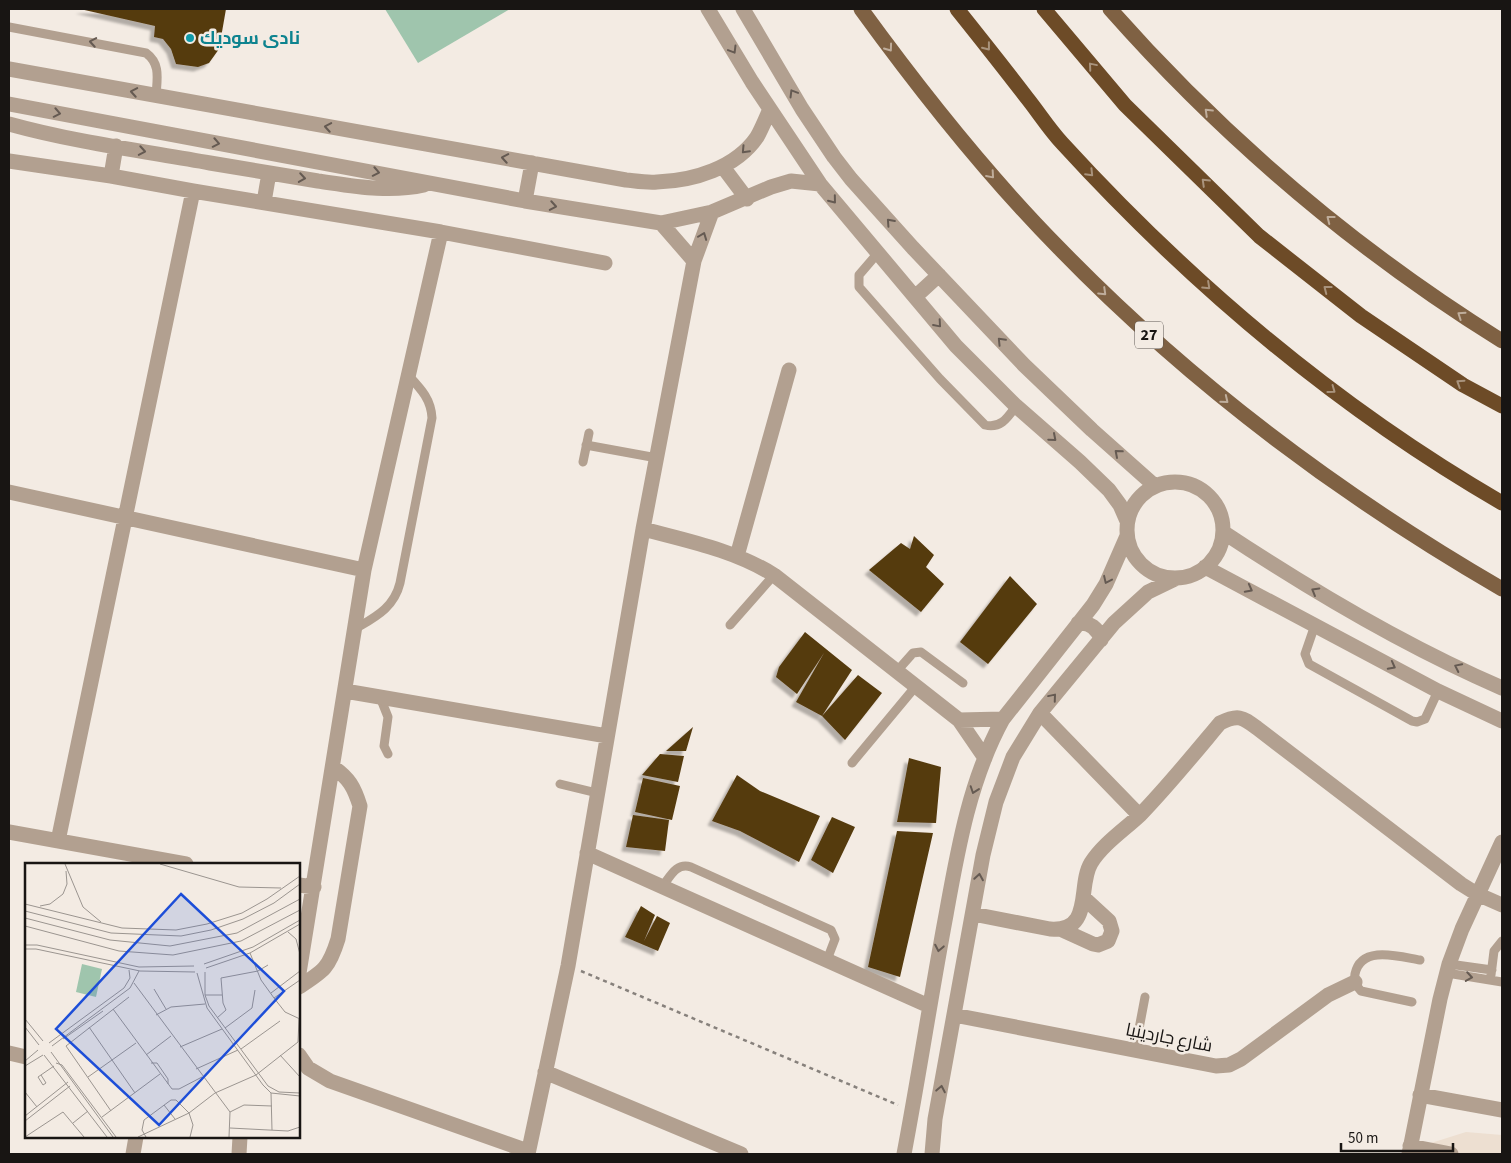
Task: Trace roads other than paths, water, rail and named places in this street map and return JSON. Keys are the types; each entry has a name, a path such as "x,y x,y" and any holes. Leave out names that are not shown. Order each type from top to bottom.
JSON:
{"highway":[{"path":"957,9 1061,142 1140,224 1230,308 1307,372 1389,432 1502,503"},
{"path":"1044,9 1125,105 1259,236 1361,316 1463,385 1502,406"}],"main road":[{"name":"27","path":"861,9 894,55 974,155 1059,248 1150,336 1226,401 1304,462 1402,529 1502,589"},
{"path":"1110,9 1177,81 1278,175 1370,251 1502,341"}],"street":[{"path":"708,9 820,184 877,254 956,346 1016,406 1080,462 1108,490 1120,505 1131,550 1139,562 1150,571 1163,577 1177,578"},
{"path":"743,9 802,109 834,157 882,213 1038,378 1154,486"},
{"path":"9,69 626,180 657,182 690,178 723,167 742,154 757,137 770,108"},
{"path":"9,104 526,201 661,223 712,212 747,199 771,186 792,181 820,184"},
{"path":"9,124 116,146 355,186 409,188 434,183"},
{"path":"111,176 116,146"},
{"path":"9,161 111,176 441,232 605,263"},
{"path":"526,201 532,163"},
{"path":"723,167 747,199"},
{"path":"264,202 269,173"},
{"path":"58,841 193,191"},
{"path":"300,1057 308,1068 330,1081 528,1153 568,966 643,529 694,260 712,212"},
{"path":"661,223 694,260"},
{"path":"300,961 306,886 333,767 364,570 441,232"},
{"path":"915,297 939,275"},
{"path":"737,556 789,370"},
{"path":"904,1154 954,870 971,798 992,740 1003,719 1093,605 1106,584 1136,500 1154,486 1178,482 1194,486 1208,495 1218,509 1223,532 1220,546 1214,558 1205,567 1192,575 1177,578 1148,592 1114,623 1040,713 1014,757 996,802 983,855 935,1119 932,1154"},
{"path":"9,492 364,570"},
{"path":"643,529 737,556 774,575 959,720 985,758"},
{"path":"1223,532 1290,576 1403,641 1502,688"},
{"path":"1205,567 1438,691 1502,721"},
{"path":"1078,623 1084,623 1093,627 1097,630 1101,640"},
{"path":"345,691 607,736"},
{"path":"1040,713 1139,816"},
{"path":"1060,929 1069,926 1082,909 1085,879 1091,864 1102,850 1139,816 1220,723 1232,717 1243,718 1461,884 1477,894 1502,904"},
{"path":"959,720 1003,719"},
{"path":"300,986 320,973 332,959 338,939 360,806 356,791 346,776 333,767"},
{"path":"9,832 180,863"},
{"path":"1451,1154 1409,1150 1448,968 1477,894 1502,842"},
{"path":"587,853 929,1006"},
{"path":"973,914 1060,929 1098,945 1108,940 1112,931 1109,921 1084,898"},
{"name":"شارع جاردينيا","path":"954,1015 1216,1066 1229,1065 1241,1059 1328,995 1355,982"},
{"path":"9,1053 25,1057"},
{"path":"545,1072 741,1154"},
{"path":"1420,1095 1502,1110"},
{"path":"912,1111 935,1119"},
{"path":"133,1154 136,1138"},
{"path":"238,1154 240,1138"}],"lane":[{"path":"9,27 146,53 151,56 158,71 156,96"},
{"path":"877,254 859,275 859,287 900,336 985,425 991,427 1003,423 1016,406"},
{"path":"355,629 388,607 398,592 400,583 432,418 431,406 425,393 408,375"},
{"path":"583,462 589,433"},
{"path":"586,445 657,458"},
{"path":"730,625 774,575"},
{"path":"1315,625 1305,654 1309,664 1412,721 1417,722 1424,719 1438,691"},
{"path":"897,671 913,653 921,652 964,683"},
{"path":"852,763 916,686"},
{"path":"380,697 388,718 384,746 388,754"},
{"path":"560,784 597,793"},
{"path":"662,888 678,868 682,866 691,867 828,928 834,934 834,939 828,960"},
{"path":"1491,980 1494,951 1502,942"},
{"path":"1412,1002 1367,993 1357,987 1355,982 1356,969 1365,960 1377,954 1420,960"},
{"path":"1448,968 1492,970"},
{"path":"1448,968 1502,982"},
{"path":"1135,1050 1145,996"}],"place":[{"name":"نادى سوديك","path":"190,38"}]}
